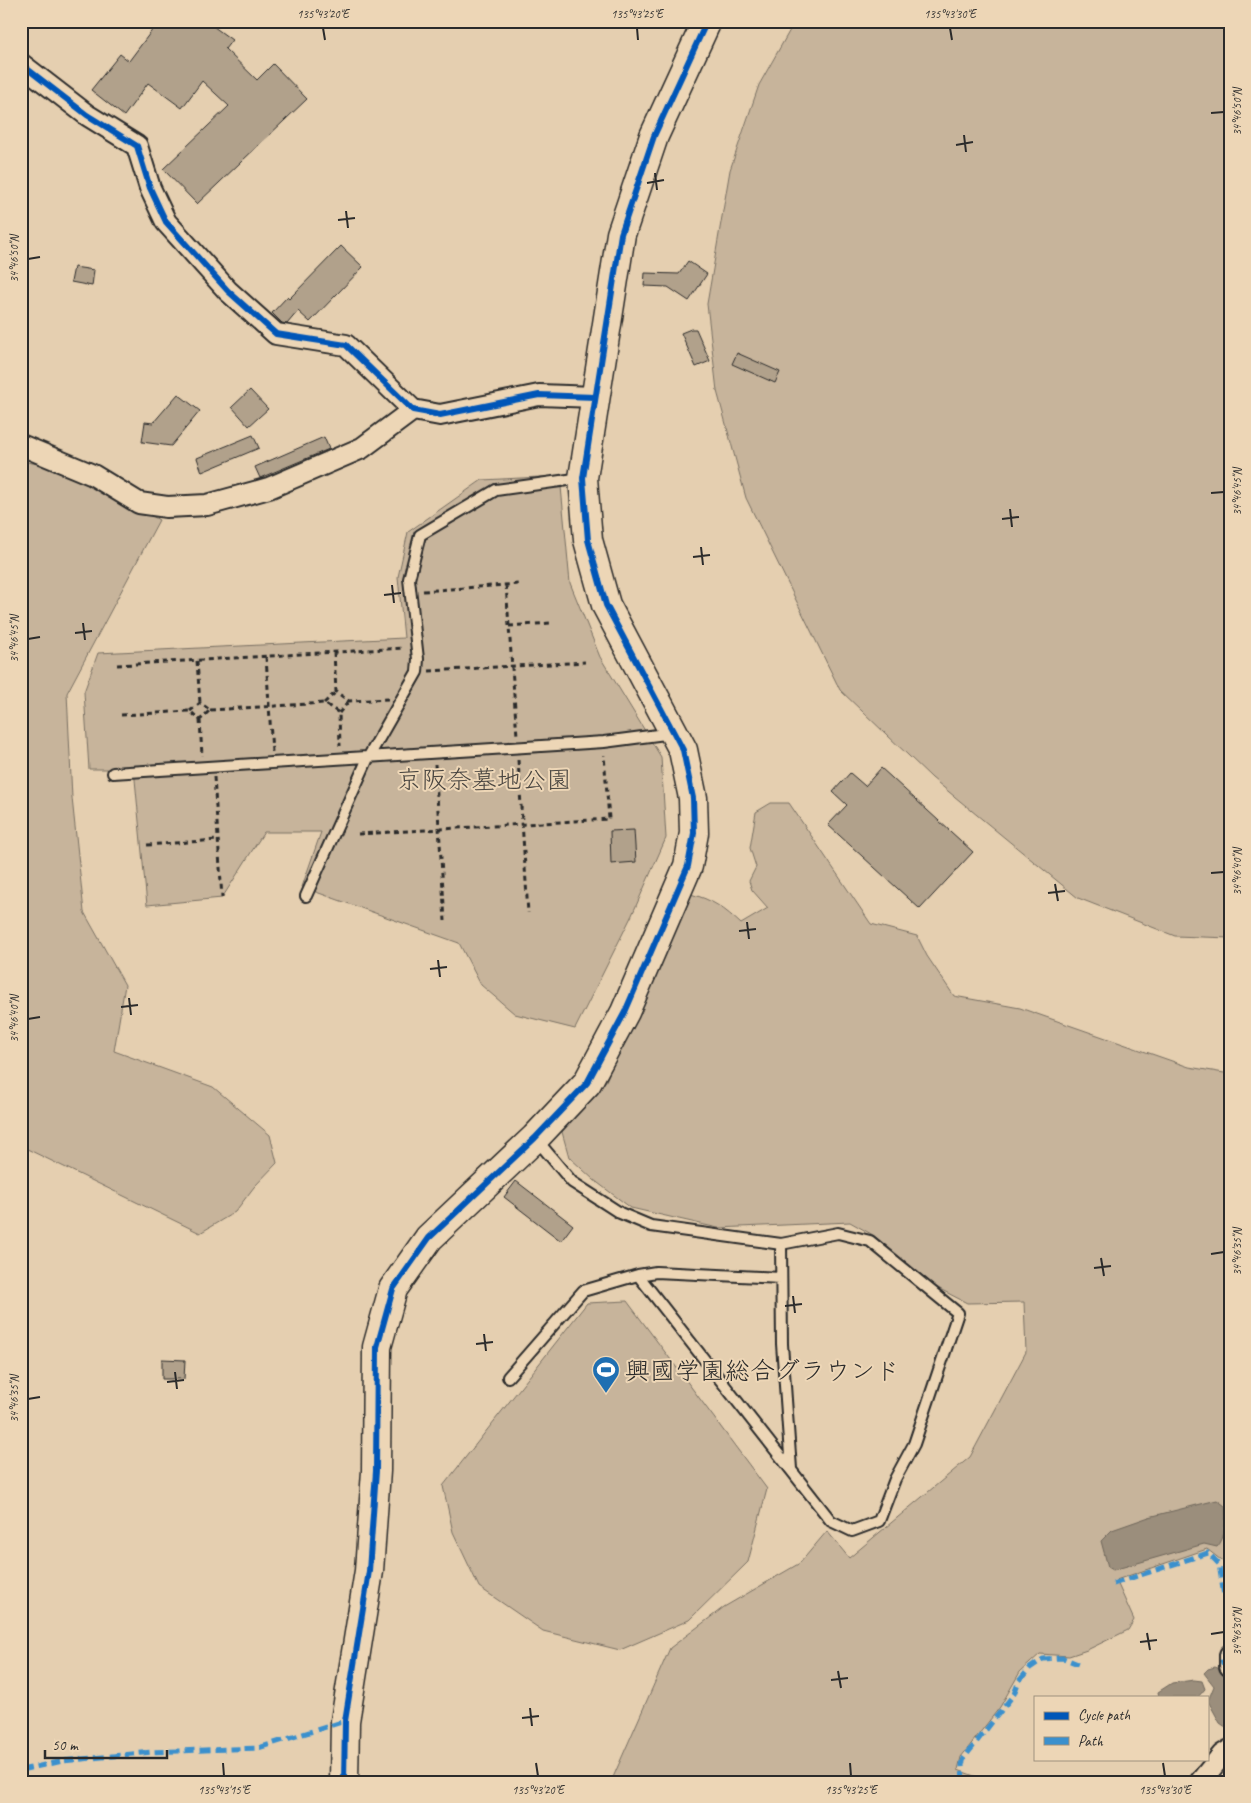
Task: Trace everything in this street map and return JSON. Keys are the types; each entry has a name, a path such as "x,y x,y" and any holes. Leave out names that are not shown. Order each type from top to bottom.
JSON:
{"street":[{"path":"344,1782 345,1720 369,1571 376,1471 376,1348 393,1289 429,1238 535,1138 588,1083 625,1012 688,866 694,833 694,798 683,750 606,605 588,540 582,478 621,234 654,136 707,21"},
{"path":"21,64 87,115 137,146 150,188 166,222 228,291 276,334 346,345 413,410 440,415 539,395 595,397"},
{"path":"21,445 93,475 139,503 167,507 207,505 269,488 362,448 413,410"},
{"path":"1230,1655 1230,1666"},
{"path":"1200,1782 1222,1754 1230,1750"}],"lane":[{"path":"306,896 370,756 417,672 417,648 409,579 420,535 496,490 582,478"},
{"path":"113,773 604,742 674,733"},
{"path":"535,1138 572,1182 620,1213 651,1226 781,1244 838,1233 870,1241 958,1313 914,1444 895,1480 879,1520 852,1531 831,1521 638,1275"},
{"path":"781,1244 782,1344 791,1470"},
{"path":"508,1376 583,1291 638,1275 656,1272 782,1278"}],"path":[{"path":"411,592 519,584"},
{"path":"509,626 551,623"},
{"path":"117,665 417,648"},
{"path":"334,652 336,692"},
{"path":"266,657 273,763"},
{"path":"197,661 200,703"},
{"path":"417,672 585,662"},
{"path":"336,692 349,701 401,699"},
{"path":"324,703 336,692"},
{"path":"341,758 339,713 349,701"},
{"path":"200,703 210,710 324,703 339,713"},
{"path":"121,715 190,711 200,703"},
{"path":"200,720 210,710"},
{"path":"190,711 200,720 218,840 222,898"},
{"path":"358,834 609,819 604,742"},
{"path":"434,752 445,921"},
{"path":"147,845 218,840"}],"green space":[{"path":"795,21 1230,21 1230,938 1175,936 1078,898 932,778 840,690 746,498 717,391 707,304 730,170 759,85"},
{"path":"21,461 55,467 115,494 159,520 67,693 72,798 84,912 125,985 114,1051 213,1087 270,1135 277,1163 254,1187 235,1212 200,1233 21,1146"},
{"name":"京阪奈墓地公園","path":"560,476 570,583 600,657 661,757 666,838 632,915 575,1029 515,1014 481,985 459,943 302,887 321,832 264,832 222,898 147,905 134,769 89,769 84,692 98,653 404,638 398,577 408,532 482,480"},
{"path":"771,803 789,803 871,924 917,936 927,956 954,996 1020,1008 1189,1067 1230,1074 1230,1606 1226,1564 1207,1549 1116,1580 1134,1620 1128,1630 1087,1650 1069,1656 1040,1654 1020,1672 1000,1707 961,1757 958,1770 977,1777 982,1782 611,1782 670,1648 724,1607 800,1563 827,1531 849,1558 970,1457 1026,1352 1024,1302 967,1303 936,1287 873,1235 850,1222 718,1228 631,1208 594,1180 569,1157 562,1132 606,1081 641,996 690,894 718,905 741,924 768,908 752,890 749,881 756,867 750,848 756,812"},
{"name":"興國学園総合グラウンド","path":"627,1301 767,1489 748,1562 689,1620 620,1650 543,1631 479,1587 453,1532 443,1486 587,1303"}],"shaded area":[{"path":"1217,1500 1225,1506 1225,1528 1222,1539 1217,1547 1204,1544 1113,1570 1108,1567 1101,1541 1112,1530 1149,1517"},
{"path":"1215,1667 1230,1673 1230,1730 1220,1723 1208,1701 1214,1686 1204,1673 1208,1669"},
{"path":"1194,1680 1202,1681 1205,1689 1199,1696 1159,1696 1158,1692 1172,1683"}],"building":[{"path":"159,21 206,21 232,40 225,49 257,80 273,64 307,99 197,204 163,169 229,106 202,81 182,108 148,83 124,116 91,90 120,54 129,61"},
{"path":"341,246 363,267 310,322 298,311 287,324 282,323 272,313 287,297 289,299"},
{"path":"688,261 707,274 689,301 668,287 644,286 645,273 679,274"},
{"path":"74,267 94,270 92,286 71,282"},
{"path":"696,329 710,361 696,367 681,333"},
{"path":"737,353 780,372 775,383 732,364"},
{"path":"250,390 268,409 249,426 232,407"},
{"path":"178,394 200,411 171,446 142,442 145,422 153,423"},
{"path":"253,435 259,448 202,472 197,458"},
{"path":"324,437 329,449 260,478 255,467"},
{"path":"881,768 973,852 920,909 828,825 847,805 833,792 850,773 865,786"},
{"path":"634,830 636,862 611,864 610,831"},
{"path":"516,1181 573,1225 561,1241 504,1197"},
{"path":"162,1359 185,1360 184,1379 162,1379"}],"marked path":[{"path":"1113,1584 1208,1553 1219,1564 1230,1634"},
{"path":"1229,1665 1223,1663 1222,1658 1230,1645"},
{"path":"963,1782 962,1765 964,1758 1014,1694 1019,1681 1030,1668 1043,1659 1063,1658 1078,1664"},
{"path":"21,1770 63,1761 151,1752 258,1748 345,1721"}],"cycle path":[{"path":"344,1782 345,1721 369,1571 376,1471 377,1347 393,1289 429,1238 535,1138 587,1083 625,1012 688,866 694,833 693,798 683,750 606,605 588,540 583,478 621,234 654,136 707,21"},
{"path":"21,64 87,115 137,146 150,188 166,222 228,291 276,334 346,345 413,410 440,415 539,395 595,397"}],"place":[{"name":"興國学園総合グラウンド","path":"606,1394"}]}
